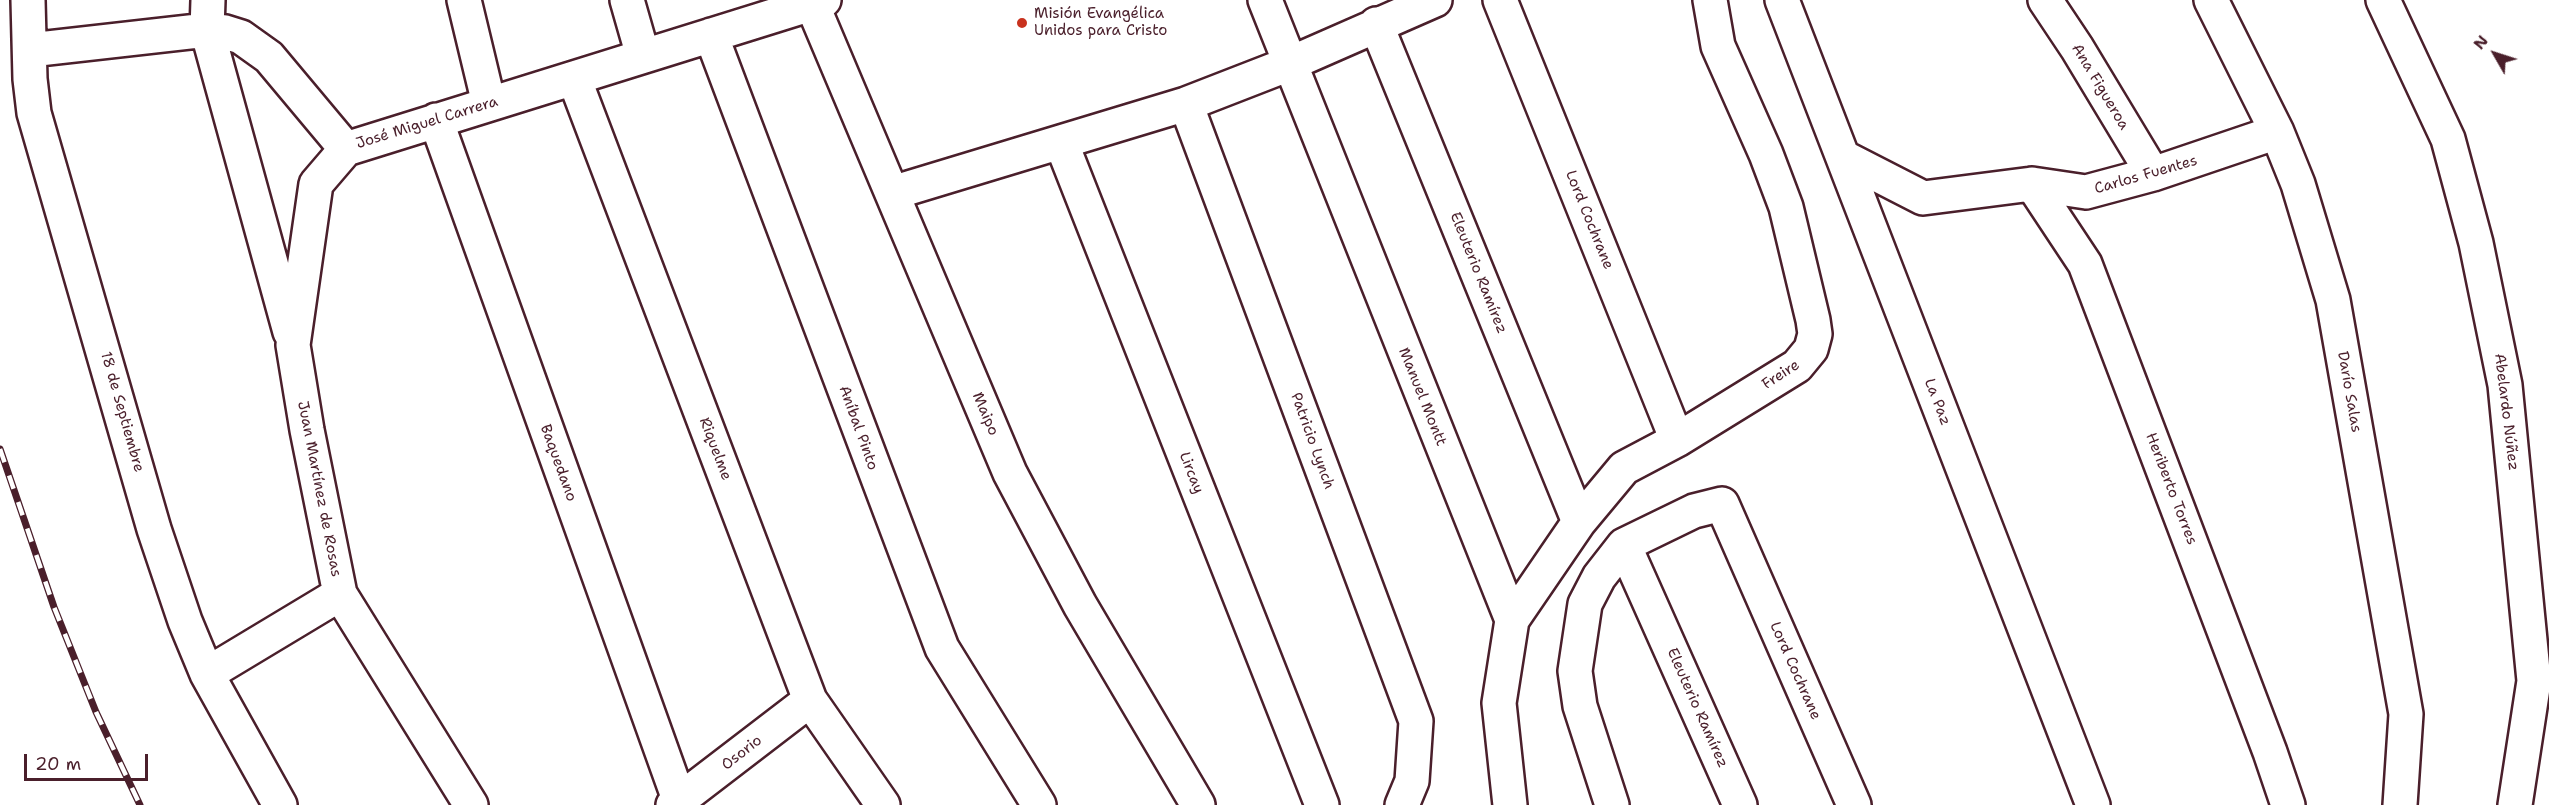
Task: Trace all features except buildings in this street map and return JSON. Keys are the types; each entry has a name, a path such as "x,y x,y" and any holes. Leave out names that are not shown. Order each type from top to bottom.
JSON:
{"street":[{"name":"18 de Septiembre","path":"28,0 30,79 34,113 154,529 182,611 207,674 280,805"},
{"path":"464,0 489,104"},
{"path":"627,0 643,56"},
{"name":"Manuel Montt","path":"1265,0 1288,64 1512,620"},
{"path":"892,193 1186,104 1288,64 1435,0"},
{"name":"Lord Cochrane","path":"1500,0 1677,440"},
{"name":"Freire","path":"1512,620 1579,522 1624,468 1677,440 1797,366 1811,349 1815,334 1786,207 1766,154 1718,46 1710,0"},
{"name":"La Paz","path":"1782,0 2092,805"},
{"name":"Ana Figueroa","path":"2045,0 2077,48 2153,174"},
{"name":"Darío Salas","path":"2211,0 2277,132 2298,184 2335,311 2406,714 2400,805"},
{"name":"Abelardo Núñez","path":"2383,0 2448,139 2476,243 2505,385 2534,681 2515,805"},
{"name":"José Miguel Carrera","path":"30,50 208,15 269,57 346,148 711,35 767,8 818,2"},
{"name":"Maipo","path":"818,2 892,193 1010,473 1080,605 1198,805"},
{"path":"208,15 293,345"},
{"name":"Eleuterio Ramírez","path":"1376,24 1579,522"},
{"name":"Aníbal Pinto","path":"711,35 942,648 1039,805"},
{"name":"Riquelme","path":"574,78 810,700 883,805"},
{"name":"Patricio Lynch","path":"1186,104 1416,721 1407,793"},
{"name":"Baquedano","path":"436,120 677,804"},
{"name":"Carlos Fuentes","path":"1843,157 1923,198 2032,184 2086,192 2153,174 2277,132"},
{"name":"Lircay","path":"1061,142 1322,805"},
{"name":"Juan Martínez de Rosas","path":"346,148 316,184 293,345 307,430 340,594 471,805"},
{"name":"Heriberto Torres","path":"2032,184 2085,264 2288,805"},
{"name":"Lord Cochrane","path":"1624,545 1694,511 1722,504 1854,805"},
{"path":"1612,805 1580,706 1575,671 1585,604 1599,577 1624,545"},
{"name":"Eleuterio Ramírez","path":"1624,545 1740,805"},
{"path":"207,674 340,594"},
{"path":"1510,805 1500,703 1512,620"},
{"name":"Osorio","path":"677,804 810,700"}],"railway":[{"path":"0,449 54,607 96,712 140,805"}],"place":[{"name":"Misión Evangélica Unidos para Cristo","path":"1022,23"}]}
